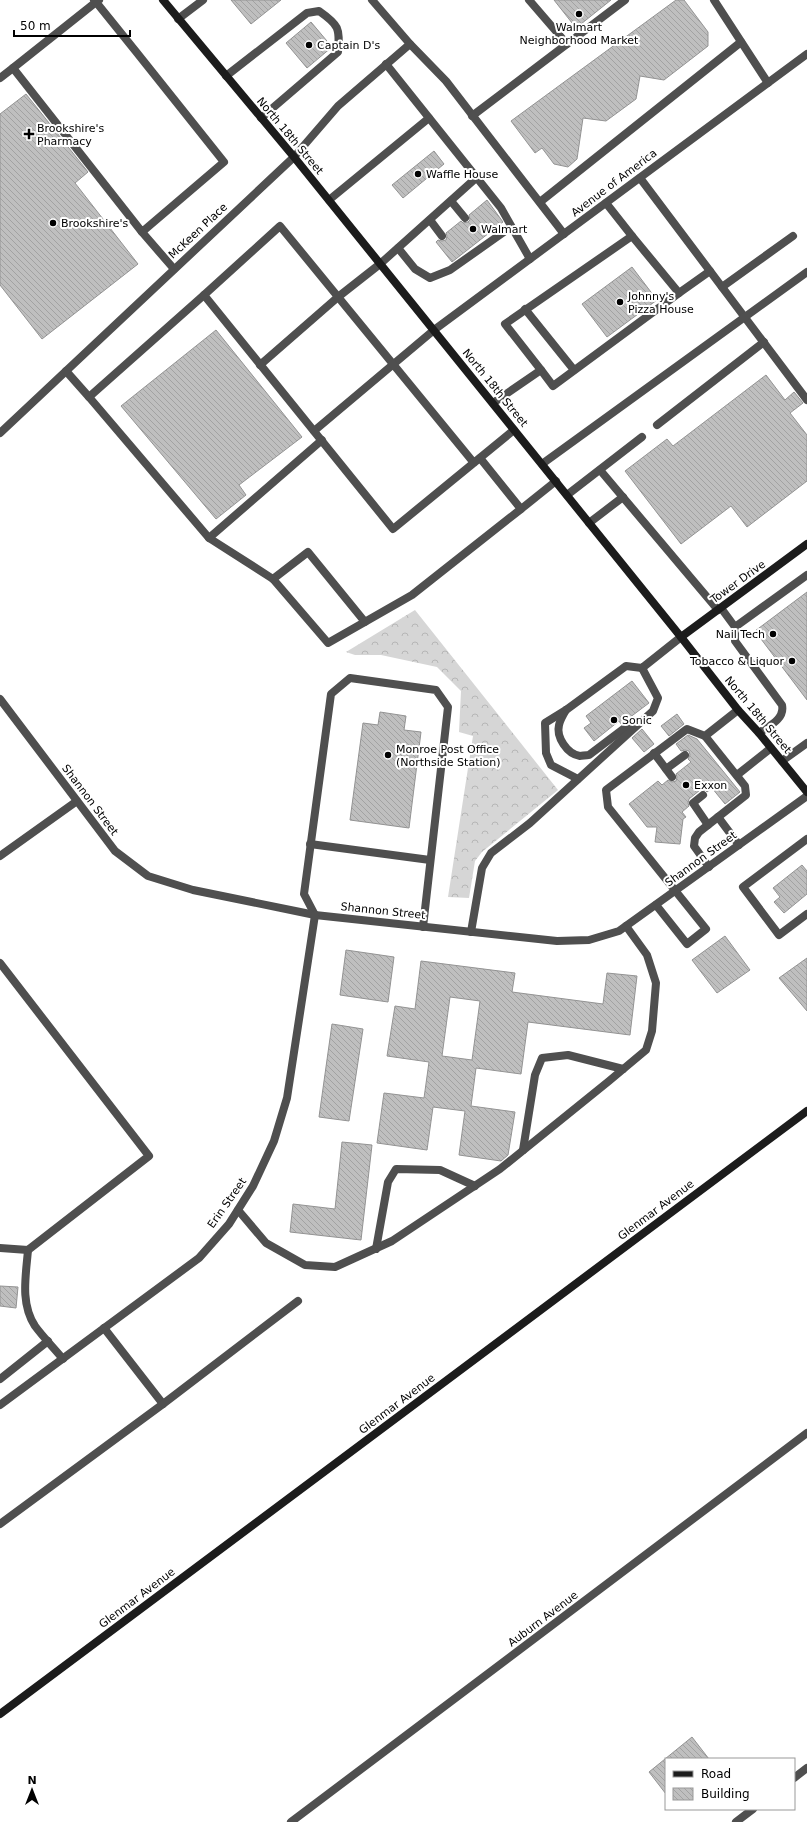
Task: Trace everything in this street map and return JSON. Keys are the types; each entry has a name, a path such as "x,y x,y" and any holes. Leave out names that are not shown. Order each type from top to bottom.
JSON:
{"street":[{"name":"North 18th Street","path":"163,0 329,200 556,481 738,710 759,733 807,792"},
{"path":"178,19 203,0"},
{"path":"372,0 410,44 446,81 564,234"},
{"path":"529,0 567,44"},
{"path":"472,116 625,0"},
{"path":"714,0 768,83"},
{"path":"0,78 96,1 224,162 142,232"},
{"path":"226,76 307,13 319,11 332,21 340,33 338,52 261,118"},
{"path":"540,202 741,42"},
{"name":"McKeen Place","path":"0,433 294,157 338,106 410,44"},
{"name":"Avenue of America","path":"314,431 434,330 807,54"},
{"path":"386,64 501,208 530,259"},
{"path":"13,68 142,232 174,269"},
{"path":"329,200 429,118"},
{"path":"260,364 338,297 380,264 476,178"},
{"path":"640,178 807,400"},
{"path":"451,201 465,218"},
{"path":"606,203 679,293"},
{"path":"430,220 442,236"},
{"path":"89,397 280,226 393,364 477,461 521,509"},
{"path":"398,248 415,269 430,278 450,270 462,258 485,240 511,227"},
{"path":"632,236 505,324 553,386 710,271"},
{"path":"722,287 793,236"},
{"path":"542,464 807,272"},
{"path":"204,295 393,529 514,430"},
{"path":"525,309 574,370"},
{"path":"657,425 764,342"},
{"path":"493,403 541,370"},
{"path":"66,371 209,538 273,579 328,643 412,595 556,481"},
{"path":"567,496 642,437"},
{"path":"209,538 322,440"},
{"path":"600,470 735,627 734,641 782,705 783,711 781,717 759,733"},
{"path":"589,523 623,497"},
{"name":"Tower Drive","path":"681,637 807,544"},
{"path":"273,579 308,552 365,622"},
{"path":"735,627 807,575"},
{"path":"578,779 552,765 546,753 545,723 566,710 626,666 642,668 681,637"},
{"path":"471,932 482,868 491,853 530,823 653,711 658,698 642,668"},
{"path":"315,915 304,894 331,694 350,678 436,690 448,707 423,927"},
{"path":"566,710 559,724 559,732 564,745 571,752 580,756 589,755 625,729 656,703"},
{"name":"Shannon Street","path":"1,704 115,851 148,876 193,890 315,915 557,941 590,940 619,931 807,796"},
{"path":"704,739 738,710"},
{"path":"656,905 687,944 706,929 608,807 606,790 687,729 704,739 716,756 745,786 746,795 708,824 695,838 694,846 709,867"},
{"path":"782,762 805,745"},
{"path":"732,773 771,748"},
{"path":"654,753 672,777"},
{"path":"666,769 685,755"},
{"path":"703,795 693,803 708,824"},
{"path":"0,856 77,801"},
{"path":"718,817 739,845"},
{"path":"807,839 743,887 780,935 807,914"},
{"path":"310,844 430,860"},
{"name":"Erin Street","path":"0,1405 199,1258 229,1224 238,1210 253,1186 274,1141 287,1098 315,915"},
{"path":"238,1210 266,1243 305,1265 335,1267 392,1241 500,1169 646,1050 652,1031 656,983 647,955 626,926"},
{"path":"0,963 149,1156 28,1250 0,1248"},
{"path":"523,1150 535,1075 542,1058 568,1055 623,1069"},
{"name":"Glenmar Avenue","path":"0,1714 807,1111"},
{"path":"376,1249 388,1182 396,1170 440,1170 475,1186"},
{"path":"28,1250 25,1295 28,1310 35,1326 63,1359"},
{"path":"0,1524 163,1404 298,1301"},
{"path":"104,1328 163,1404"},
{"path":"0,1379 48,1341"},
{"name":"Auburn Avenue","path":"291,1822 807,1433"},
{"path":"795,1777 807,1768"},
{"path":"736,1822 752,1810"}],"green space":[{"path":"415,610 558,790 482,852 475,861 469,898 448,897 473,736 459,732 461,691 437,667 381,655 355,655 346,652"}],"building":[{"path":"231,0 281,0 251,24"},
{"name":"Walmart Neighborhood Market","path":"554,0 611,0 576,28"},
{"path":"676,0 684,0 708,32 708,46 664,80 640,76 636,99 606,121 583,118 577,159 568,167 554,164 542,148 535,153 511,121"},
{"name":"Captain D's","path":"311,22 332,47 307,68 286,43"},
{"name":"Brookshire's","path":"26,94 88,172 75,183 138,264 42,339 0,285 0,114"},
{"name":"Waffle House","path":"434,151 444,164 403,198 392,185"},
{"name":"Walmart","path":"487,200 503,222 452,262 436,242 438,240 446,240 446,233 461,221 463,223 468,222 470,220 469,215"},
{"name":"Johnny's Pizza House","path":"632,267 657,300 607,337 582,304"},
{"path":"216,330 302,437 239,485 246,495 216,519 121,406"},
{"path":"766,375 785,400 794,392 803,403 790,413 807,435 807,481 747,527 731,506 681,544 625,471 667,439 673,446"},
{"path":"807,592 807,700 755,631"},
{"path":"632,681 649,703 621,724 619,721 594,741 584,728 591,723 586,716"},
{"name":"Monroe Post Office (Northside Station)","path":"380,712 406,716 404,730 421,732 409,828 350,820 363,723 378,725"},
{"path":"677,714 684,724 669,736 661,726"},
{"path":"642,729 654,744 644,752 632,738"},
{"path":"688,735 697,739 740,792 725,804 712,788 707,792 705,790 700,790 689,799 689,806 682,812 686,817 683,819 680,844 655,842 657,827 647,827 629,804 658,781 662,785 668,780 672,782 676,781 676,774 691,762 688,759 690,755 689,751 681,751 676,744"},
{"path":"802,865 807,871 807,894 784,913 774,902 780,897 773,888"},
{"path":"725,936 750,970 717,993 692,960"},
{"path":"346,950 394,957 388,1002 340,995"},
{"path":"807,958 807,1011 779,978"},
{"path":"421,961 515,973 512,992 603,1004 607,973 637,976 630,1035 528,1022 521,1074 476,1068 471,1106 515,1112 508,1155 501,1161 459,1155 465,1111 433,1107 427,1150 377,1143 384,1093 424,1098 429,1062 387,1056 395,1006 415,1009","holes":["450,997 480,1001 472,1060 442,1056"]},
{"path":"332,1024 363,1029 349,1121 319,1117"},
{"path":"342,1142 372,1145 361,1240 290,1232 293,1204 335,1209"},
{"path":"0,1286 18,1287 16,1308 0,1306"},
{"path":"692,1737 708,1758 666,1758"},
{"path":"665,1759 665,1793 649,1772"}],"place":[{"name":"Walmart Neighborhood Market","path":"579,14"},
{"name":"Captain D's","path":"309,45"},
{"name":"Brookshire's Pharmacy","path":"29,134"},
{"name":"Waffle House","path":"418,174"},
{"name":"Brookshire's","path":"53,223"},
{"name":"Walmart","path":"473,229"},
{"name":"Johnny's Pizza House","path":"620,302"},
{"name":"Nail Tech","path":"773,634"},
{"name":"Tobacco & Liquor","path":"792,661"},
{"name":"Sonic","path":"614,720"},
{"name":"Monroe Post Office (Northside Station)","path":"388,755"},
{"name":"Exxon","path":"686,785"}]}
